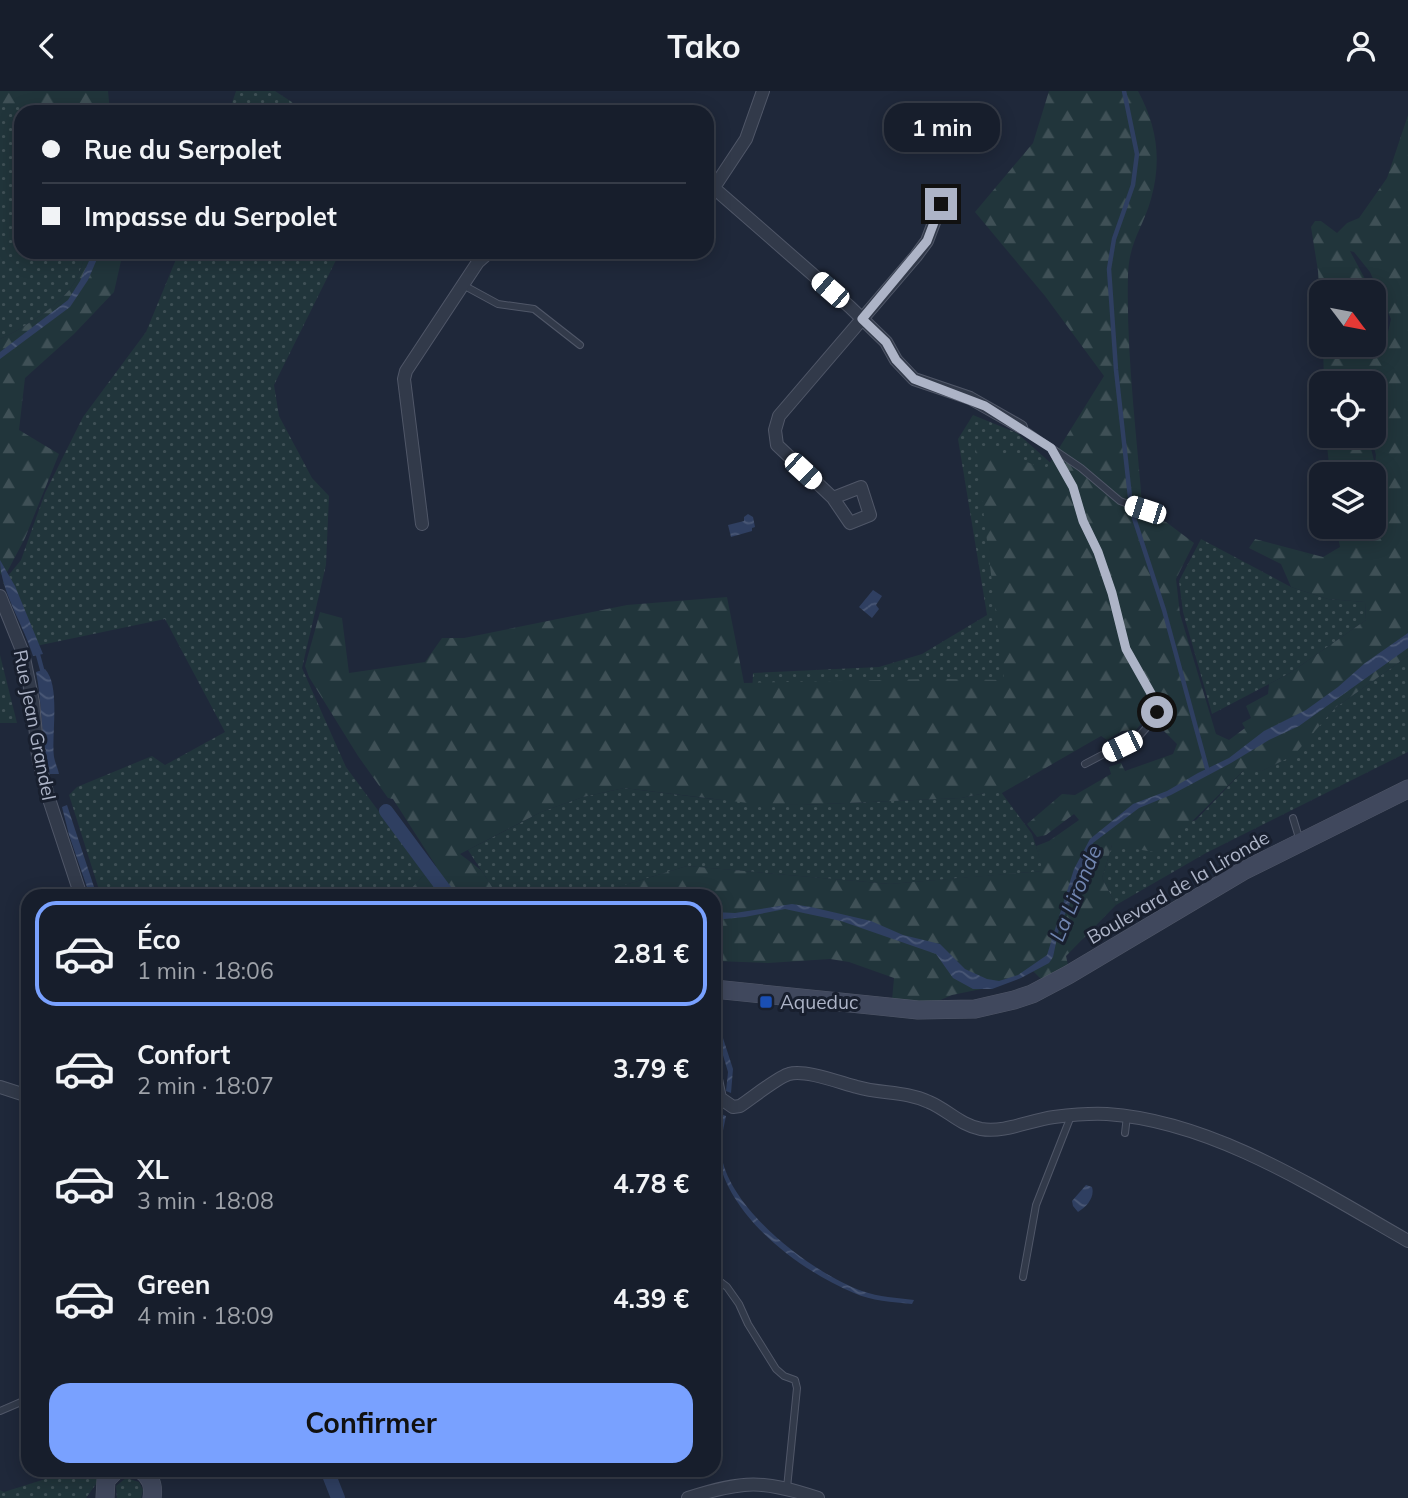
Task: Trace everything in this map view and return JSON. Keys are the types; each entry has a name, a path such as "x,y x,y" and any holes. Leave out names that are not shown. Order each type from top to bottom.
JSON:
{"street":[{"path":"714,183 746,139 763,91"},
{"path":"714,192 862,319 886,342 896,360 914,379 970,398 1021,427"},
{"path":"833,498 777,445 776,423 779,416 927,241 941,204"},
{"path":"422,524 404,379 406,371 481,259"},
{"name":"Rue Jean Grandel","path":"0,596 23,653 33,702 38,757 79,889"},
{"name":"Boulevard de la Lironde","path":"721,990 918,1010 957,1011 992,1006 1032,994 1243,871 1408,789"},
{"path":"721,1099 733,1107 740,1106 790,1074 919,1097 933,1103 967,1126 985,1129 1001,1129 1054,1117 1103,1114 1165,1123 1236,1148 1408,1241"},
{"path":"0,1087 21,1094"},
{"path":"688,1498 730,1486 757,1483 772,1492 787,1488 818,1498"}],"lane":[{"path":"463,285 498,304 534,310 580,345"},
{"path":"1021,427 1081,468 1120,501 1145,510"},
{"path":"1051,448 1073,487 1083,521 1098,552 1126,649 1157,704 1155,718 1140,735 1085,764"},
{"path":"1293,818 1300,843"},
{"path":"1023,1277 1036,1205 1071,1116"},
{"path":"1125,1133 1127,1116"},
{"path":"721,1282 740,1304 748,1324 776,1369 794,1380 797,1388 787,1488"},
{"path":"0,1411 21,1402"}],"green space":[{"path":"0,91 108,91 109,105 25,105 0,104"},
{"path":"236,91 275,91 296,105 231,105"},
{"path":"1049,91 1138,91 1150,117 1157,157 1154,185 1131,253 1128,275 1130,365 1143,515 1166,522 1194,543 1176,579 1180,614 1216,734 1229,740 1245,728 1242,723 1251,718 1246,706 1268,694 1269,684 1290,673 1366,620 1365,602 1328,599 1291,587 1281,564 1249,548 1255,539 1323,557 1340,547 1338,539 1386,539 1386,462 1375,462 1374,448 1386,448 1386,371 1324,371 1323,357 1386,357 1386,327 1388,332 1391,319 1386,308 1386,280 1374,280 1354,252 1350,251 1366,280 1319,280 1311,227 1315,221 1321,221 1337,233 1347,223 1359,218 1387,178 1408,115 1408,656 1335,708 1294,755 1262,771 1244,770 1160,853 1112,845 1102,878 1116,905 1066,956 1068,965 1041,979 1033,971 996,986 952,995 936,1002 892,1000 894,978 849,962 830,959 768,963 721,961 721,889 612,889 687,866 890,884 1043,871 1036,846 1049,841 1079,820 1074,814 1046,835 1037,837 1027,824 1062,794 1075,795 1111,774 1109,767 1121,763 1125,771 1173,754 1177,744 1163,730 1163,709 1150,713 1136,730 1122,731 1107,740 1101,736 1002,793 961,798 801,805 756,804 624,788 583,797 541,812 460,854 481,870 493,889 411,889 436,866 393,799 388,798 358,756 309,677 305,666 320,612 342,618 349,673 425,662 442,638 464,638 627,605 727,597 744,683 1004,680 975,443 1046,469 1104,376 1045,296 975,212 1033,143"},
{"path":"0,104 24,104 14,105 14,259 84,259 77,278 64,296 32,321 0,339"},
{"path":"84,259 121,259 114,292 74,334 25,378 19,430 59,454 25,538 4,578 0,573 0,339 54,305 77,278"},
{"path":"176,259 337,259 274,385 279,416 312,478 329,496 326,565 302,668 346,767 425,874 411,889 99,889 69,795 77,787 152,756 165,765 225,732 165,619 36,646 3,582 21,560 45,493 83,417 146,332"},
{"path":"973,415 1017,433 1089,497 1085,706 751,720 753,673 879,667 922,654 987,615 958,439"},
{"path":"1327,448 1371,448 1374,462 1329,462"},
{"path":"1201,539 1291,587 1328,599 1365,602 1366,620 1290,673 1212,714 1183,612 1179,581"},
{"path":"0,655 17,723 0,723"},
{"path":"1408,656 1408,752 1206,853 1116,905 1102,878 1112,845 1196,820 1245,769 1262,771 1293,755 1335,708"},
{"path":"624,788 712,799 801,805 961,798 1001,792 1032,834 1044,871 890,884 687,866 612,889 493,889 468,850 541,812 583,797"},
{"path":"52,1477 97,1477 99,1480 86,1498 0,1498 0,1490 4,1492"},
{"path":"126,1478 139,1482 143,1490 141,1498 117,1498 116,1486"}],"water":[{"path":"90,259 97,259 88,280 70,307 0,359 0,352 68,300"},
{"path":"748,514 753,517 755,527 752,531 731,537 728,525 744,521"},
{"path":"0,560 15,586 43,654 33,656 8,596"},
{"path":"873,590 882,596 876,605 879,609 872,618 859,607"},
{"path":"1408,633 1408,648 1299,726 1171,795 1139,808 1093,843 1060,924 1053,957 1049,963 1021,978 992,989 973,989 953,978 936,954 841,921 785,909 721,919 721,912 735,913 792,904 811,907 871,921 903,935 940,944 965,969 987,979 999,981 1018,975 1047,955 1074,869 1090,839 1133,804 1167,791 1229,758 1264,731 1306,710"},
{"path":"45,669 53,687 53,748 59,774 50,774 45,749 36,672"},
{"path":"67,805 95,889 88,889 62,807"},
{"path":"721,1035 733,1069 731,1093 726,1091 728,1072 721,1048"},
{"path":"721,1114 726,1116 721,1148"},
{"path":"721,1153 727,1174 739,1196 775,1236 797,1254 820,1270 862,1291 914,1300 912,1304 861,1296 811,1271 790,1256 752,1221 725,1179"},
{"path":"1086,1185 1092,1187 1091,1198 1078,1212 1072,1201"}],"waterway":[{"path":"1124,91 1137,154 1133,185 1114,239 1109,269 1116,370 1130,497"},
{"path":"1134,518 1164,610 1208,772"},
{"path":"37,651 43,673"},
{"path":"386,811 444,889"},
{"path":"330,1477 338,1498"}],"place":[{"name":"Aqueduc","path":"766,1002"}],"route":[{"path":"941,204 927,241 862,319 886,342 896,360 914,379 970,398 1021,427 1051,448 1073,487 1083,521 1098,552 1112,593 1126,649 1132,664 1157,704 1157,712"}],"water label":[{"name":"La Lironde","path":"1075,893"}]}
